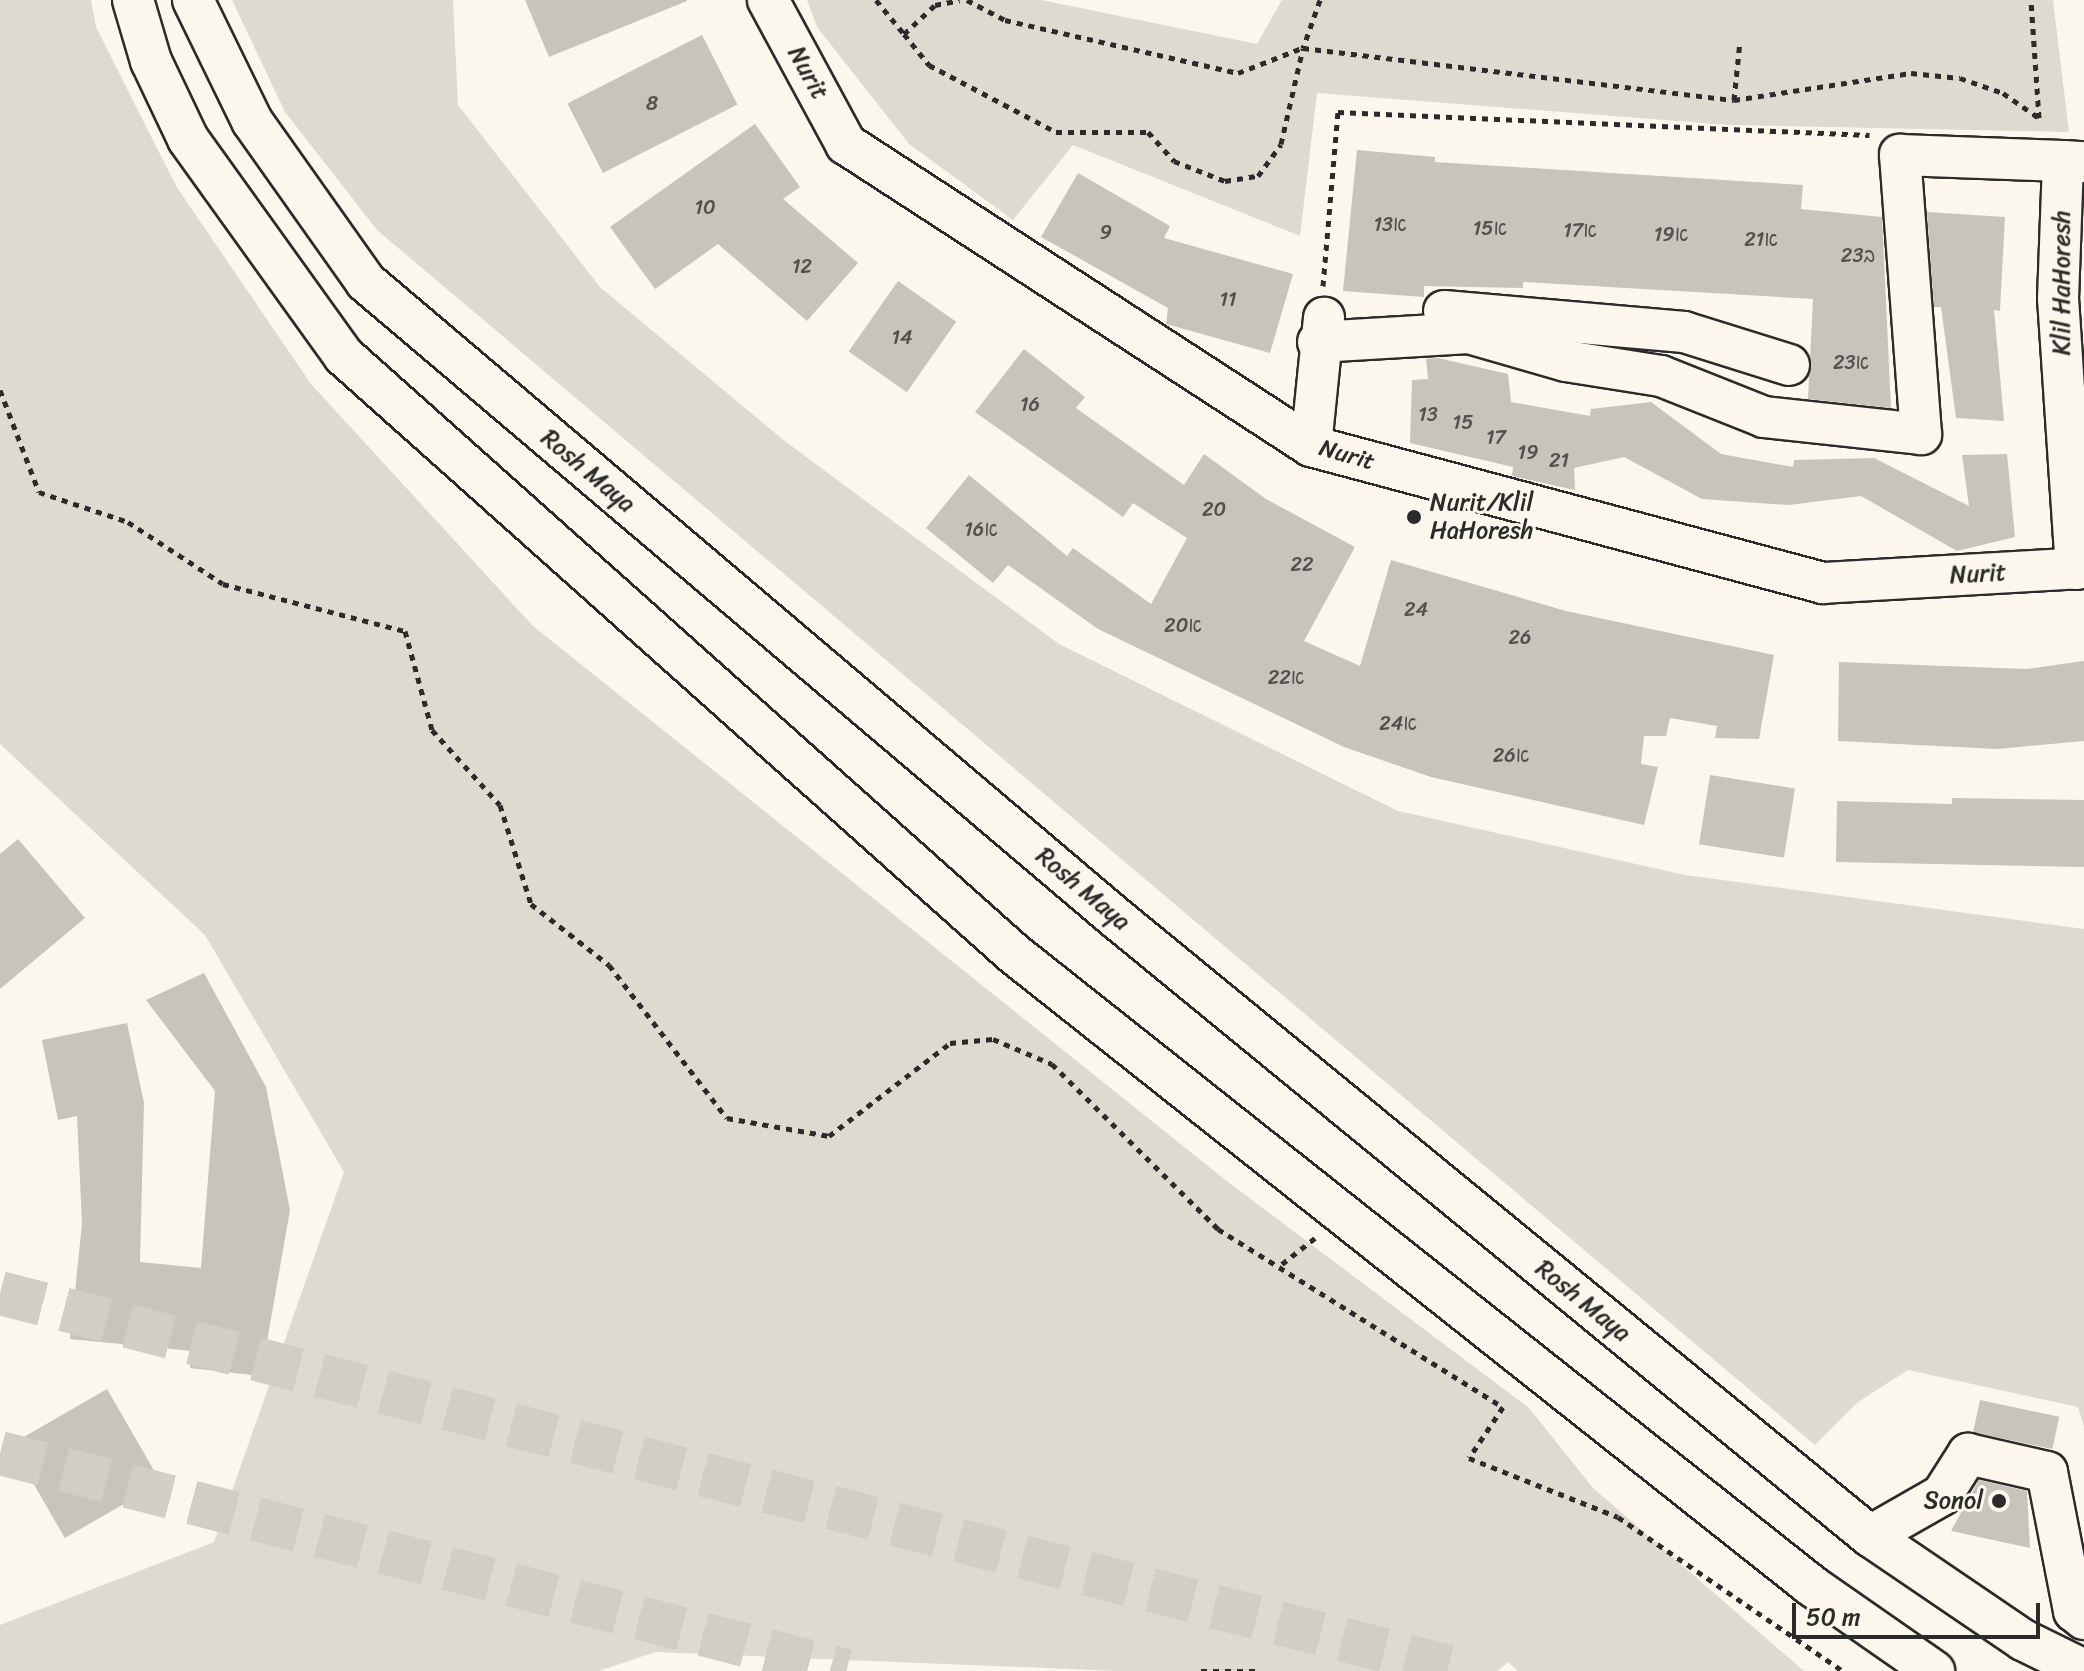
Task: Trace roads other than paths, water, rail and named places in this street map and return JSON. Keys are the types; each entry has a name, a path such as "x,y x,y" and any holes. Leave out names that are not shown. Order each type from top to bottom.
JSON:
{"street":[{"path":"133,0 151,61 188,139 344,356 1013,953 1812,1586 1934,1671"},
{"name":"Rosh Maya","path":"193,0 252,121 366,282 1116,918 1870,1536 2023,1640 2084,1670"},
{"name":"Nurit","path":"768,0 846,144 1311,446 1823,583 2080,568"},
{"path":"1319,330 1469,333 1661,376 1764,417 1921,434 1900,155 2074,161"},
{"name":"Klil HaHoresh","path":"2074,161 2058,299 2080,568"},
{"path":"1319,330 1490,311 1684,332 1789,365"},
{"path":"1311,446 1319,330"},
{"path":"1870,1536 1942,1495 1968,1454 2047,1472 2074,1611 2084,1619"}],"tunnel":[{"path":"0,1293 1465,1671"},
{"path":"0,1453 846,1671"}],"place":[{"name":"Nurit/Klil HaHoresh","path":"1414,517"},
{"name":"Sonol","path":"1999,1501"}]}
